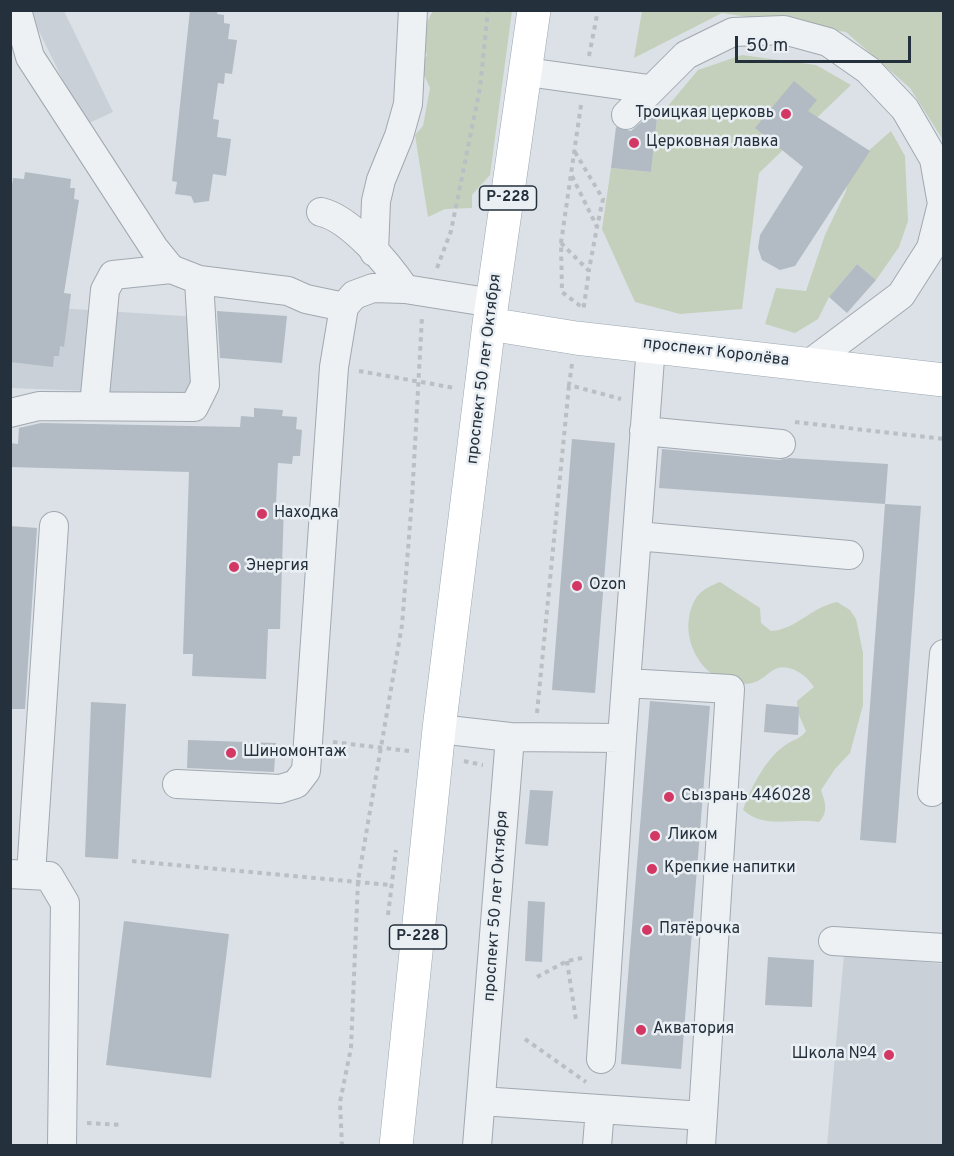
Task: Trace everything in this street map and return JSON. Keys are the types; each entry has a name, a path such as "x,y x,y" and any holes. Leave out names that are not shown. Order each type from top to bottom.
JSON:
{"main road":[{"name":"проспект 50 лет Октября","path":"396,1146 439,729 491,314 534,10"},
{"name":"проспект Королёва","path":"491,314 580,323 651,345 944,380"}],"street":[{"path":"17,10 30,57 154,248 171,269"},
{"path":"374,252 376,201 381,180 399,136 408,104 412,10"},
{"path":"626,115 649,89 686,55 733,32 784,30 828,42 868,70 905,109 934,159 943,205 931,248 901,295 809,364"},
{"path":"527,72 649,89"},
{"path":"321,212 339,218 414,292"},
{"path":"94,406 105,290 113,275 171,269 199,279 288,291 306,299 344,307"},
{"path":"10,412 39,406 207,406 199,279"},
{"path":"177,784 280,789 296,784 306,771 334,367 344,307 354,295 373,288 414,292 491,314"},
{"path":"602,1059 622,738 651,345"},
{"path":"645,418 782,432"},
{"path":"54,526 21,874 49,876 65,903 63,1134"},
{"path":"637,536 849,555"},
{"path":"932,792 944,654"},
{"path":"626,683 730,689 701,1146"},
{"path":"439,729 522,737 622,738"},
{"name":"проспект 50 лет Октября","path":"477,1146 522,737"},
{"path":"833,941 944,948"},
{"path":"481,1101 594,1097 703,1116"},
{"path":"594,1097 597,1146"}],"path":[{"path":"342,1146 340,1102 351,1048 358,881 402,625 412,500 417,381 414,292 438,265 451,231 480,88 488,10"},
{"path":"580,323 562,292 561,243 584,79 598,10"},
{"path":"522,737 569,385 603,199 575,152"},
{"path":"572,175 597,227"},
{"path":"561,243 589,271"},
{"path":"334,367 481,392"},
{"path":"569,385 645,418"},
{"path":"782,432 944,439"},
{"path":"132,861 390,885"},
{"path":"537,977 567,961 609,953"},
{"path":"525,1039 594,1097"},
{"path":"63,1134 123,1125"}],"shaded area":[{"path":"29,11 64,11 113,112 85,125"},
{"path":"11,305 198,317 190,395 11,388"},
{"name":"Школа №4","path":"844,954 943,964 943,1145 827,1146"}],"green space":[{"path":"433,11 512,11 490,175 472,195 472,208 445,209 428,217 415,135 423,126 430,88 420,66 427,55 423,44 424,27"},
{"path":"642,11 943,11 943,140 910,88 846,32 722,13 634,58"},
{"path":"742,55 816,65 851,85 759,173 742,309 680,314 635,302 602,229 611,168 651,172 657,119 698,70"},
{"path":"891,131 905,156 908,221 899,247 876,280 857,264 829,297 818,319 795,333 765,324 776,288 806,291 825,235 846,191 850,167"},
{"path":"720,582 760,608 761,623 771,631 796,623 819,609 837,602 850,610 856,619 863,653 863,705 850,753 835,769 821,790 825,811 819,822 761,820 743,810 755,783 773,756 806,731 798,713 797,701 814,687 803,675 789,668 773,670 762,679 752,683 737,684 711,673 701,663 690,638 688,623 691,609 702,592"}],"building":[{"path":"190,10 218,10 217,14 224,15 224,23 230,24 228,39 237,40 232,74 225,73 224,84 218,83 213,119 219,120 217,137 231,139 226,176 213,174 209,201 194,203 191,196 175,194 177,182 172,181"},
{"path":"794,81 817,100 808,111 870,151 795,266 780,270 762,260 758,248 760,235 803,167 755,128"},
{"name":"Церковная лавка","path":"647,117 657,119 651,172 611,168 616,127 631,131"},
{"path":"25,172 71,179 70,188 75,188 74,199 79,200 64,293 71,294 64,347 60,346 59,356 54,356 53,367 10,362 10,199 13,178 24,179"},
{"path":"857,264 876,280 847,313 829,297"},
{"path":"217,311 287,316 282,363 220,358"},
{"path":"254,408 283,410 282,416 297,417 296,429 302,430 300,456 293,456 292,464 278,463 276,504 284,504 280,629 268,629 266,679 192,676 193,654 183,654 189,472 10,467 10,443 18,444 19,428 41,423 240,427 241,416 254,417"},
{"path":"572,439 615,443 595,693 552,690"},
{"path":"662,449 779,460 789,458 888,464 885,504 659,488"},
{"path":"885,504 921,506 896,843 860,840"},
{"path":"10,526 37,528 25,709 10,709"},
{"path":"650,701 710,706 681,1069 621,1064"},
{"path":"91,702 126,704 118,859 85,857"},
{"path":"766,704 799,707 798,735 764,732"},
{"name":"Шиномонтаж","path":"188,740 276,743 274,772 187,768"},
{"path":"530,790 553,791 548,846 525,844"},
{"path":"528,901 545,902 542,962 525,961"},
{"path":"124,921 229,934 211,1078 106,1065"},
{"path":"768,957 814,960 812,1007 765,1005"}],"place":[{"name":"Троицкая церковь","path":"786,114"},
{"name":"Церковная лавка","path":"634,143"},
{"name":"Находка","path":"262,514"},
{"name":"Энергия","path":"234,567"},
{"name":"Ozon","path":"577,586"},
{"name":"Шиномонтаж","path":"231,753"},
{"name":"Сызрань 446028","path":"669,797"},
{"name":"Ликом","path":"655,836"},
{"name":"Крепкие напитки","path":"652,869"},
{"name":"Пятёрочка","path":"647,930"},
{"name":"Акватория","path":"641,1030"},
{"name":"Школа №4","path":"889,1055"}]}
